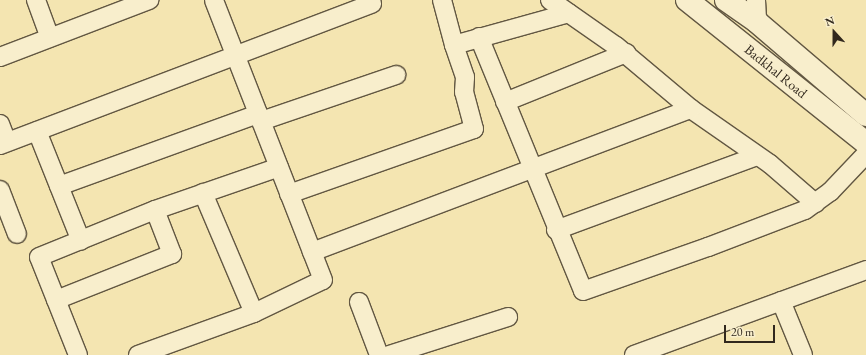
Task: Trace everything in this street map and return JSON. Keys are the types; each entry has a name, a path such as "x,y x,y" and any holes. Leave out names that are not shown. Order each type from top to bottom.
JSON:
{"street":[{"path":"36,0 50,38"},
{"path":"0,57 50,38 129,4 149,0"},
{"path":"138,355 254,313 323,280 214,0"},
{"path":"289,194 474,129 464,92 466,77 454,45 442,0"},
{"path":"550,0 626,54 691,109 770,164 815,203"},
{"name":"Badkhal Road","path":"687,0 866,143"},
{"name":"Badkhal Road","path":"726,0 758,22 866,115"},
{"path":"756,0 758,22"},
{"path":"0,124 3,144 372,4"},
{"path":"454,45 569,13"},
{"path":"479,37 556,230 583,291 708,247 805,210 830,192 866,154"},
{"path":"505,102 626,54"},
{"path":"59,186 259,117 396,75"},
{"path":"312,252 691,109"},
{"path":"37,131 81,241"},
{"path":"556,230 757,156"},
{"path":"78,355 39,257 203,192 279,167"},
{"path":"0,190 17,234"},
{"path":"203,192 254,313"},
{"path":"56,300 172,254 155,210"},
{"path":"634,355 866,270"},
{"path":"782,301 803,355"},
{"path":"359,302 379,355"},
{"path":"390,355 508,317"}]}
